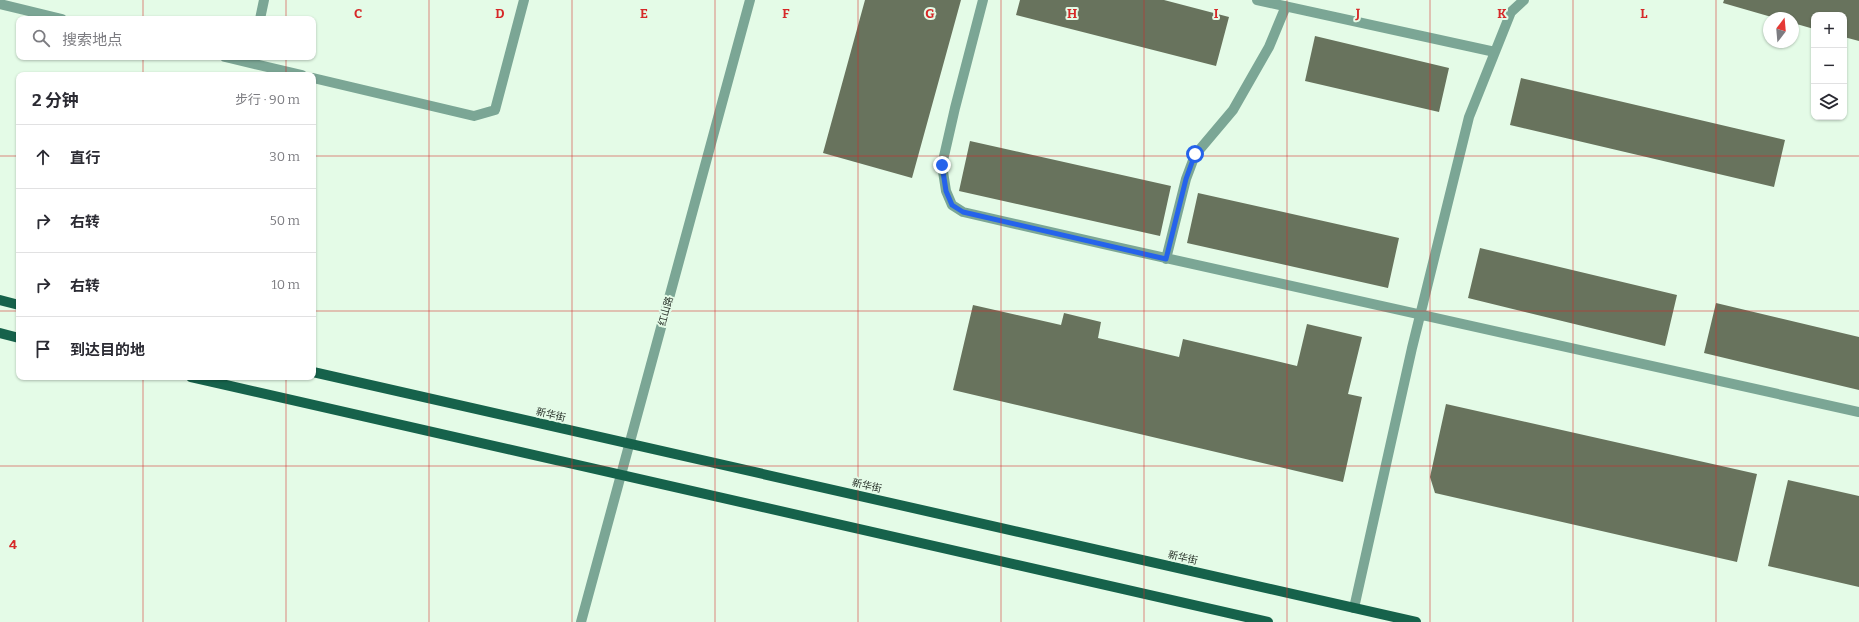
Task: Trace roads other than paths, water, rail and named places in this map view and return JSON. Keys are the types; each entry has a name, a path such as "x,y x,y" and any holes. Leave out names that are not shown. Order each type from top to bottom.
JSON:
{"main road":[{"path":"0,300 16,304"},
{"path":"0,333 16,337"},
{"name":"新华街","path":"316,373 1416,622"},
{"path":"204,380 1268,622"}],"street":[{"path":"261,16 264,0"},
{"path":"316,79 474,116 495,110 524,0"},
{"name":"红山路","path":"581,622 750,0"},
{"path":"983,0 942,165 946,191 952,205 963,212 1166,259 1420,313 1859,412"},
{"path":"1257,0 1495,52"},
{"path":"1354,608 1420,313 1469,116 1511,12 1524,0"},
{"path":"0,4 50,16"},
{"path":"1166,259 1186,179 1195,154 1233,110 1269,47 1286,6"},
{"path":"249,60 291,72"}]}
